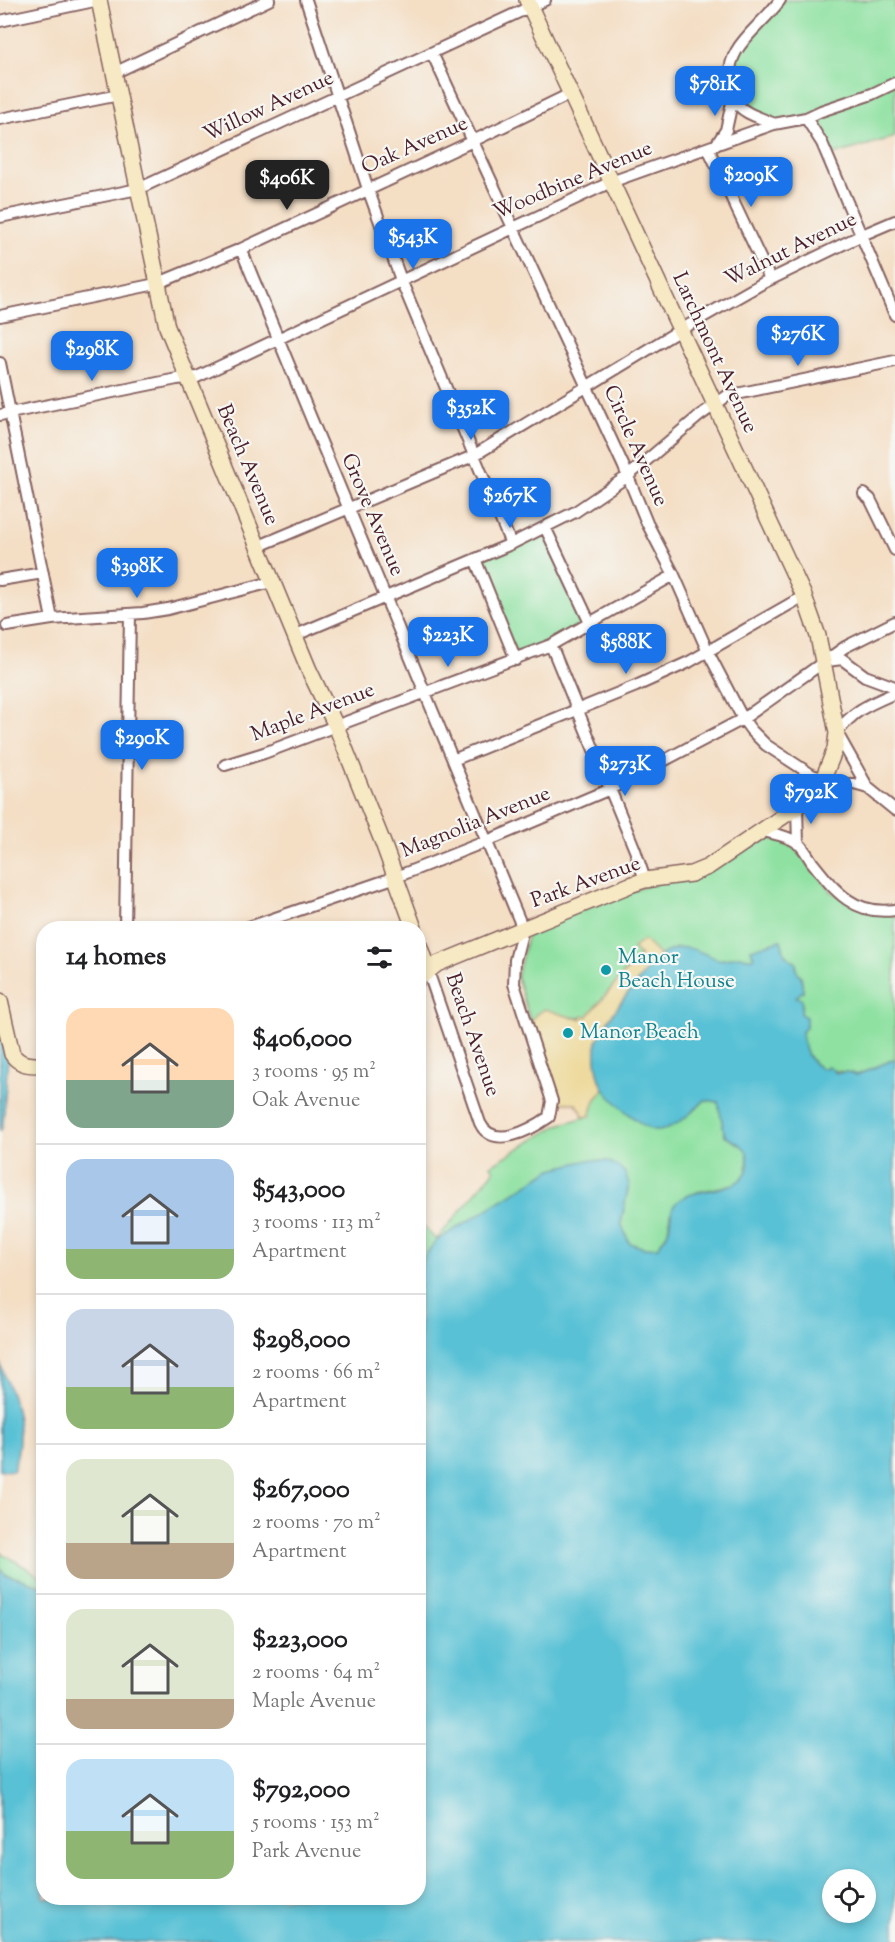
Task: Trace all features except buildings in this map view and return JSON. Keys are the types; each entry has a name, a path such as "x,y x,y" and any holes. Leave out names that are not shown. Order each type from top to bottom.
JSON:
{"street":[{"path":"0,21 99,0"},
{"name":"Beach Avenue","path":"99,0 156,284 167,327 309,669 336,726 412,921"},
{"path":"114,73 269,0"},
{"path":"306,0 368,189 401,280 511,544"},
{"name":"Willow Avenue","path":"0,218 138,189 432,53 528,3 544,0"},
{"path":"770,279 712,146 726,130 733,98 728,75 733,56 740,43 780,0"},
{"name":"Larchmont Avenue","path":"528,3 804,596 818,636 837,733"},
{"name":"Circle Avenue","path":"432,53 708,652 743,719 766,745 812,775 836,784 854,784 868,788"},
{"name":"Woodbine Avenue","path":"5,413 197,377 611,182 774,124 806,118 872,94 895,83"},
{"name":"Oak Avenue","path":"0,316 156,284 241,249 570,94"},
{"path":"0,119 119,95"},
{"path":"733,98 741,108 774,124"},
{"path":"806,118 822,143 895,315"},
{"name":"Walnut Avenue","path":"259,546 473,456 680,330 770,279 895,221"},
{"name":"Grove Avenue","path":"241,249 523,929"},
{"path":"296,635 511,544 575,512 628,476 714,404 727,396 895,361"},
{"path":"0,363 5,413 52,619"},
{"path":"864,494 870,499 895,550"},
{"path":"545,527 590,623"},
{"path":"474,559 516,660"},
{"path":"0,580 43,573"},
{"name":"Maple Avenue","path":"225,765 264,753 424,692 516,660 551,645 674,575"},
{"path":"7,626 52,619 168,609 273,580"},
{"path":"453,760 636,686 708,652 804,596"},
{"path":"125,921 130,614"},
{"name":"Magnolia Avenue","path":"267,921 396,877 610,789 743,719 845,647 895,622"},
{"path":"551,645 645,880"},
{"path":"824,662 842,659 865,676 895,687"},
{"name":"Park Avenue","path":"492,1136 506,1137 515,1134 549,1117 551,1111 552,1101 514,984 515,960 523,929 580,904 645,880 684,875 708,867 797,807 823,779 835,748 837,733 854,713 895,693"},
{"path":"837,733 868,788 895,810"},
{"path":"797,807 798,844"},
{"path":"763,831 779,835 798,844 828,882 849,901 874,910 895,910"},
{"path":"426,972 436,964 523,929"},
{"name":"Beach Avenue","path":"426,983 480,1124 485,1132 492,1136"},
{"path":"0,1001 12,1054 21,1063 36,1064"}],"green space":[{"path":"781,0 895,0 895,137 829,156 806,117 774,123 742,107 730,68 734,57"},
{"path":"544,530 587,622 517,656 478,560"},
{"path":"769,838 784,841 798,851 833,893 895,914 895,1059 857,1075 818,1067 810,1059 803,1043 802,1032 805,1024 801,1014 802,1003 796,997 803,991 796,963 785,955 751,949 754,958 745,959 740,956 720,960 676,948 660,956 643,941 640,954 587,1017 539,1012 531,1024 517,977 527,938 536,927 751,847"},
{"path":"604,1089 640,1123 693,1112 705,1100 719,1102 725,1136 745,1148 748,1153 747,1172 737,1184 697,1192 670,1214 668,1232 658,1247 644,1248 629,1243 621,1223 629,1184 552,1169 436,1241 426,1254 426,1229 436,1240 494,1171 491,1165 558,1125 590,1116 595,1100"},
{"path":"0,1552 36,1574 36,1584 5,1574 0,1569"}],"sand":[{"name":"Manor Beach","path":"644,940 660,956 624,998 601,1033 596,1054 604,1089 595,1100 590,1116 583,1117 575,1103 558,1103 531,1024 535,1015 545,1009 573,1018 587,1017 640,955 633,948"}],"water":[{"path":"781,940 785,955 796,963 803,991 796,997 802,999 801,1014 806,1017 806,1027 802,1032 804,1043 807,1054 818,1067 823,1069 828,1066 836,1073 847,1072 857,1075 895,1059 895,1942 0,1942 0,1569 5,1574 36,1584 36,1905 426,1905 426,1254 436,1241 552,1169 588,1160 607,1161 618,1166 625,1173 629,1184 621,1223 629,1243 644,1248 658,1247 664,1239 673,1208 678,1201 686,1196 739,1181 745,1175 748,1165 747,1153 743,1146 725,1136 718,1102 705,1100 676,1124 662,1129 650,1128 627,1112 606,1092 599,1077 596,1053 597,1042 609,1019 659,957 675,949 686,948 721,960 737,956 754,958 751,949"},
{"path":"0,1017 8,1056 3,1125 0,1132"},
{"path":"0,1363 14,1404 19,1428 13,1471 0,1470"}],"place":[{"name":"Manor Beach House","path":"606,970"},
{"name":"Manor Beach","path":"568,1033"}]}
